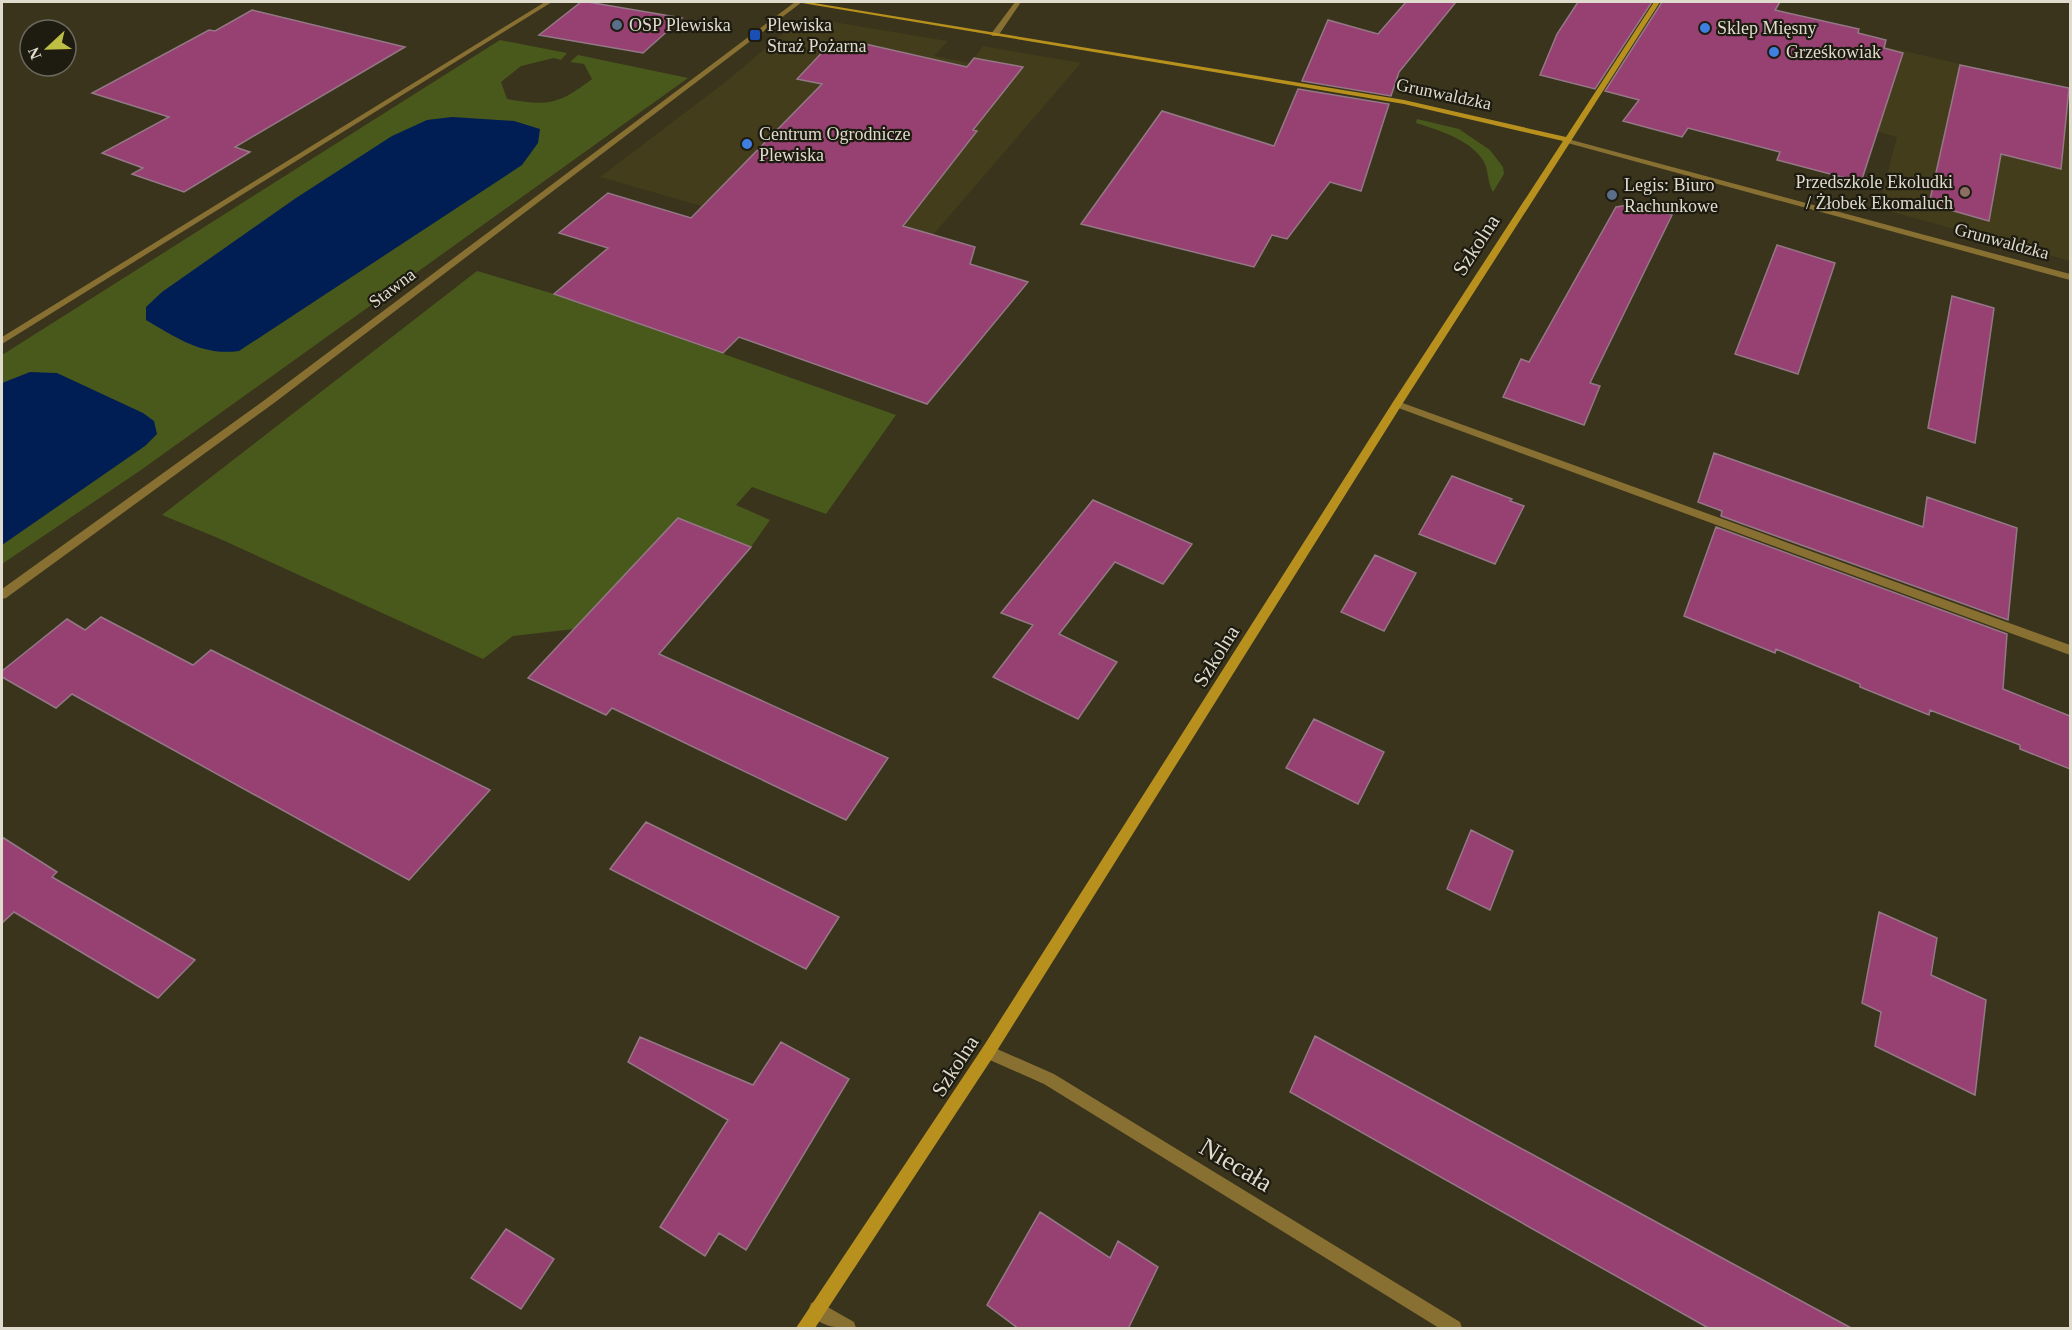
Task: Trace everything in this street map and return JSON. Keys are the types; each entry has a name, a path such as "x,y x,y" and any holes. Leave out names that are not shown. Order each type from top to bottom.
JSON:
{"street":[{"path":"2,341 549,2"},
{"name":"Grunwaldzka","path":"799,2 1404,102 1567,140 2070,277"},
{"name":"Stawna","path":"2,595 270,401 799,2"},
{"path":"995,34 1018,2"},
{"name":"Szkolna","path":"805,1329 988,1052 1397,404 1657,2"},
{"path":"1397,404 2070,650"},
{"name":"Niecała","path":"988,1052 1048,1079 1454,1329"},
{"path":"817,1309 848,1329"}],"shaded area":[{"path":"822,20 948,41 934,56 970,63 983,46 1081,63 933,235 804,196 715,210 600,177 728,80 787,30 802,22"},
{"path":"1794,26 2070,89 2070,261 1878,208 1897,137 1868,129"}],"green space":[{"path":"500,40 567,53 561,60 554,58 521,66 501,82 507,99 543,103 561,99 570,94 592,79 584,64 570,62 578,55 688,78 141,470 2,564 2,355"},
{"path":"1417,119 1459,129 1490,150 1503,167 1504,174 1493,192 1483,160 1470,146 1452,136 1416,123"},
{"path":"477,271 554,294 896,415 826,514 752,487 736,505 770,520 751,547 678,518 574,629 513,636 483,659 218,538 162,515"}],"water":[{"path":"452,117 514,121 540,129 538,143 522,165 239,351 213,351 201,348 179,339 146,320 146,307 162,292 296,198 392,136 427,120"},
{"path":"30,372 57,373 143,413 154,421 157,434 145,446 2,545 2,383"}],"building":[{"name":"OSP Plewiska","path":"581,2 682,18 643,53 539,35"},
{"path":"1406,2 1456,2 1399,72 1391,96 1302,81 1328,20 1378,34"},
{"path":"1578,2 1652,2 1595,89 1540,75 1557,34"},
{"path":"1662,2 1780,2 1775,10 1859,29 1858,33 1886,40 1884,48 1903,53 1861,182 1777,160 1780,152 1688,128 1682,137 1623,121 1639,100 1605,91"},
{"path":"252,10 405,47 235,147 250,152 184,192 132,174 143,168 102,153 169,117 92,93 209,30 215,31"},
{"path":"861,43 967,67 974,58 1023,67 973,130 977,131 903,226 975,247 970,264 1028,282 927,404 739,337 723,353 554,294 608,248 559,233 608,193 691,218 822,84 797,79 830,44 855,49"},
{"path":"1960,65 2069,88 2061,169 2001,154 1989,221 1929,204"},
{"path":"1298,89 1389,104 1361,191 1330,182 1287,239 1272,235 1254,267 1081,224 1162,111 1274,146"},
{"path":"1635,204 1672,215 1590,383 1600,386 1584,425 1503,397 1521,359 1529,362 1616,207"},
{"path":"1777,245 1835,263 1798,374 1735,354"},
{"path":"1952,296 1994,308 1975,443 1928,428"},
{"path":"1714,453 1923,527 1927,497 2017,528 2008,620 1721,516 1722,511 1698,502"},
{"path":"1452,476 1512,499 1510,501 1524,506 1495,564 1419,534"},
{"path":"1093,500 1192,544 1163,584 1115,562 1059,634 1117,662 1078,719 993,677 1033,625 1001,613"},
{"path":"678,518 751,547 659,654 888,758 846,820 612,708 606,715 528,678"},
{"path":"1716,527 2007,634 2003,689 2070,716 2070,769 2020,749 2020,745 1930,710 1929,715 1776,649 1775,653 1684,616"},
{"path":"1375,555 1416,573 1384,631 1341,612"},
{"path":"101,617 193,665 211,650 490,790 409,880 72,694 56,708 2,677 2,671 67,619 85,630"},
{"path":"1314,719 1384,752 1358,804 1286,768"},
{"path":"646,822 839,917 806,969 610,869"},
{"path":"1471,830 1513,851 1490,910 1447,889"},
{"path":"2,837 57,872 52,877 195,960 158,998 14,912 2,923"},
{"path":"1879,912 1937,938 1931,975 1986,1000 1975,1095 1875,1046 1881,1012 1862,1003"},
{"path":"1315,1036 1853,1329 1710,1329 1290,1092"},
{"path":"640,1037 753,1085 781,1042 849,1079 746,1250 719,1233 705,1256 660,1227 728,1120 628,1062"},
{"path":"1040,1212 1110,1258 1118,1241 1158,1267 1128,1329 1019,1329 987,1305"},
{"path":"506,1229 554,1259 521,1309 471,1278"}],"place":[{"name":"OSP Plewiska","path":"617,25"},
{"name":"Sklep Mięsny","path":"1705,28"},
{"name":"Plewiska Straż Pożarna","path":"755,35"},
{"name":"Grześkowiak","path":"1774,52"},
{"name":"Centrum Ogrodnicze Plewiska","path":"747,144"},
{"name":"Przedszkole Ekoludki / Żłobek Ekomaluch","path":"1965,192"},
{"name":"Legis: Biuro Rachunkowe","path":"1612,195"}]}
